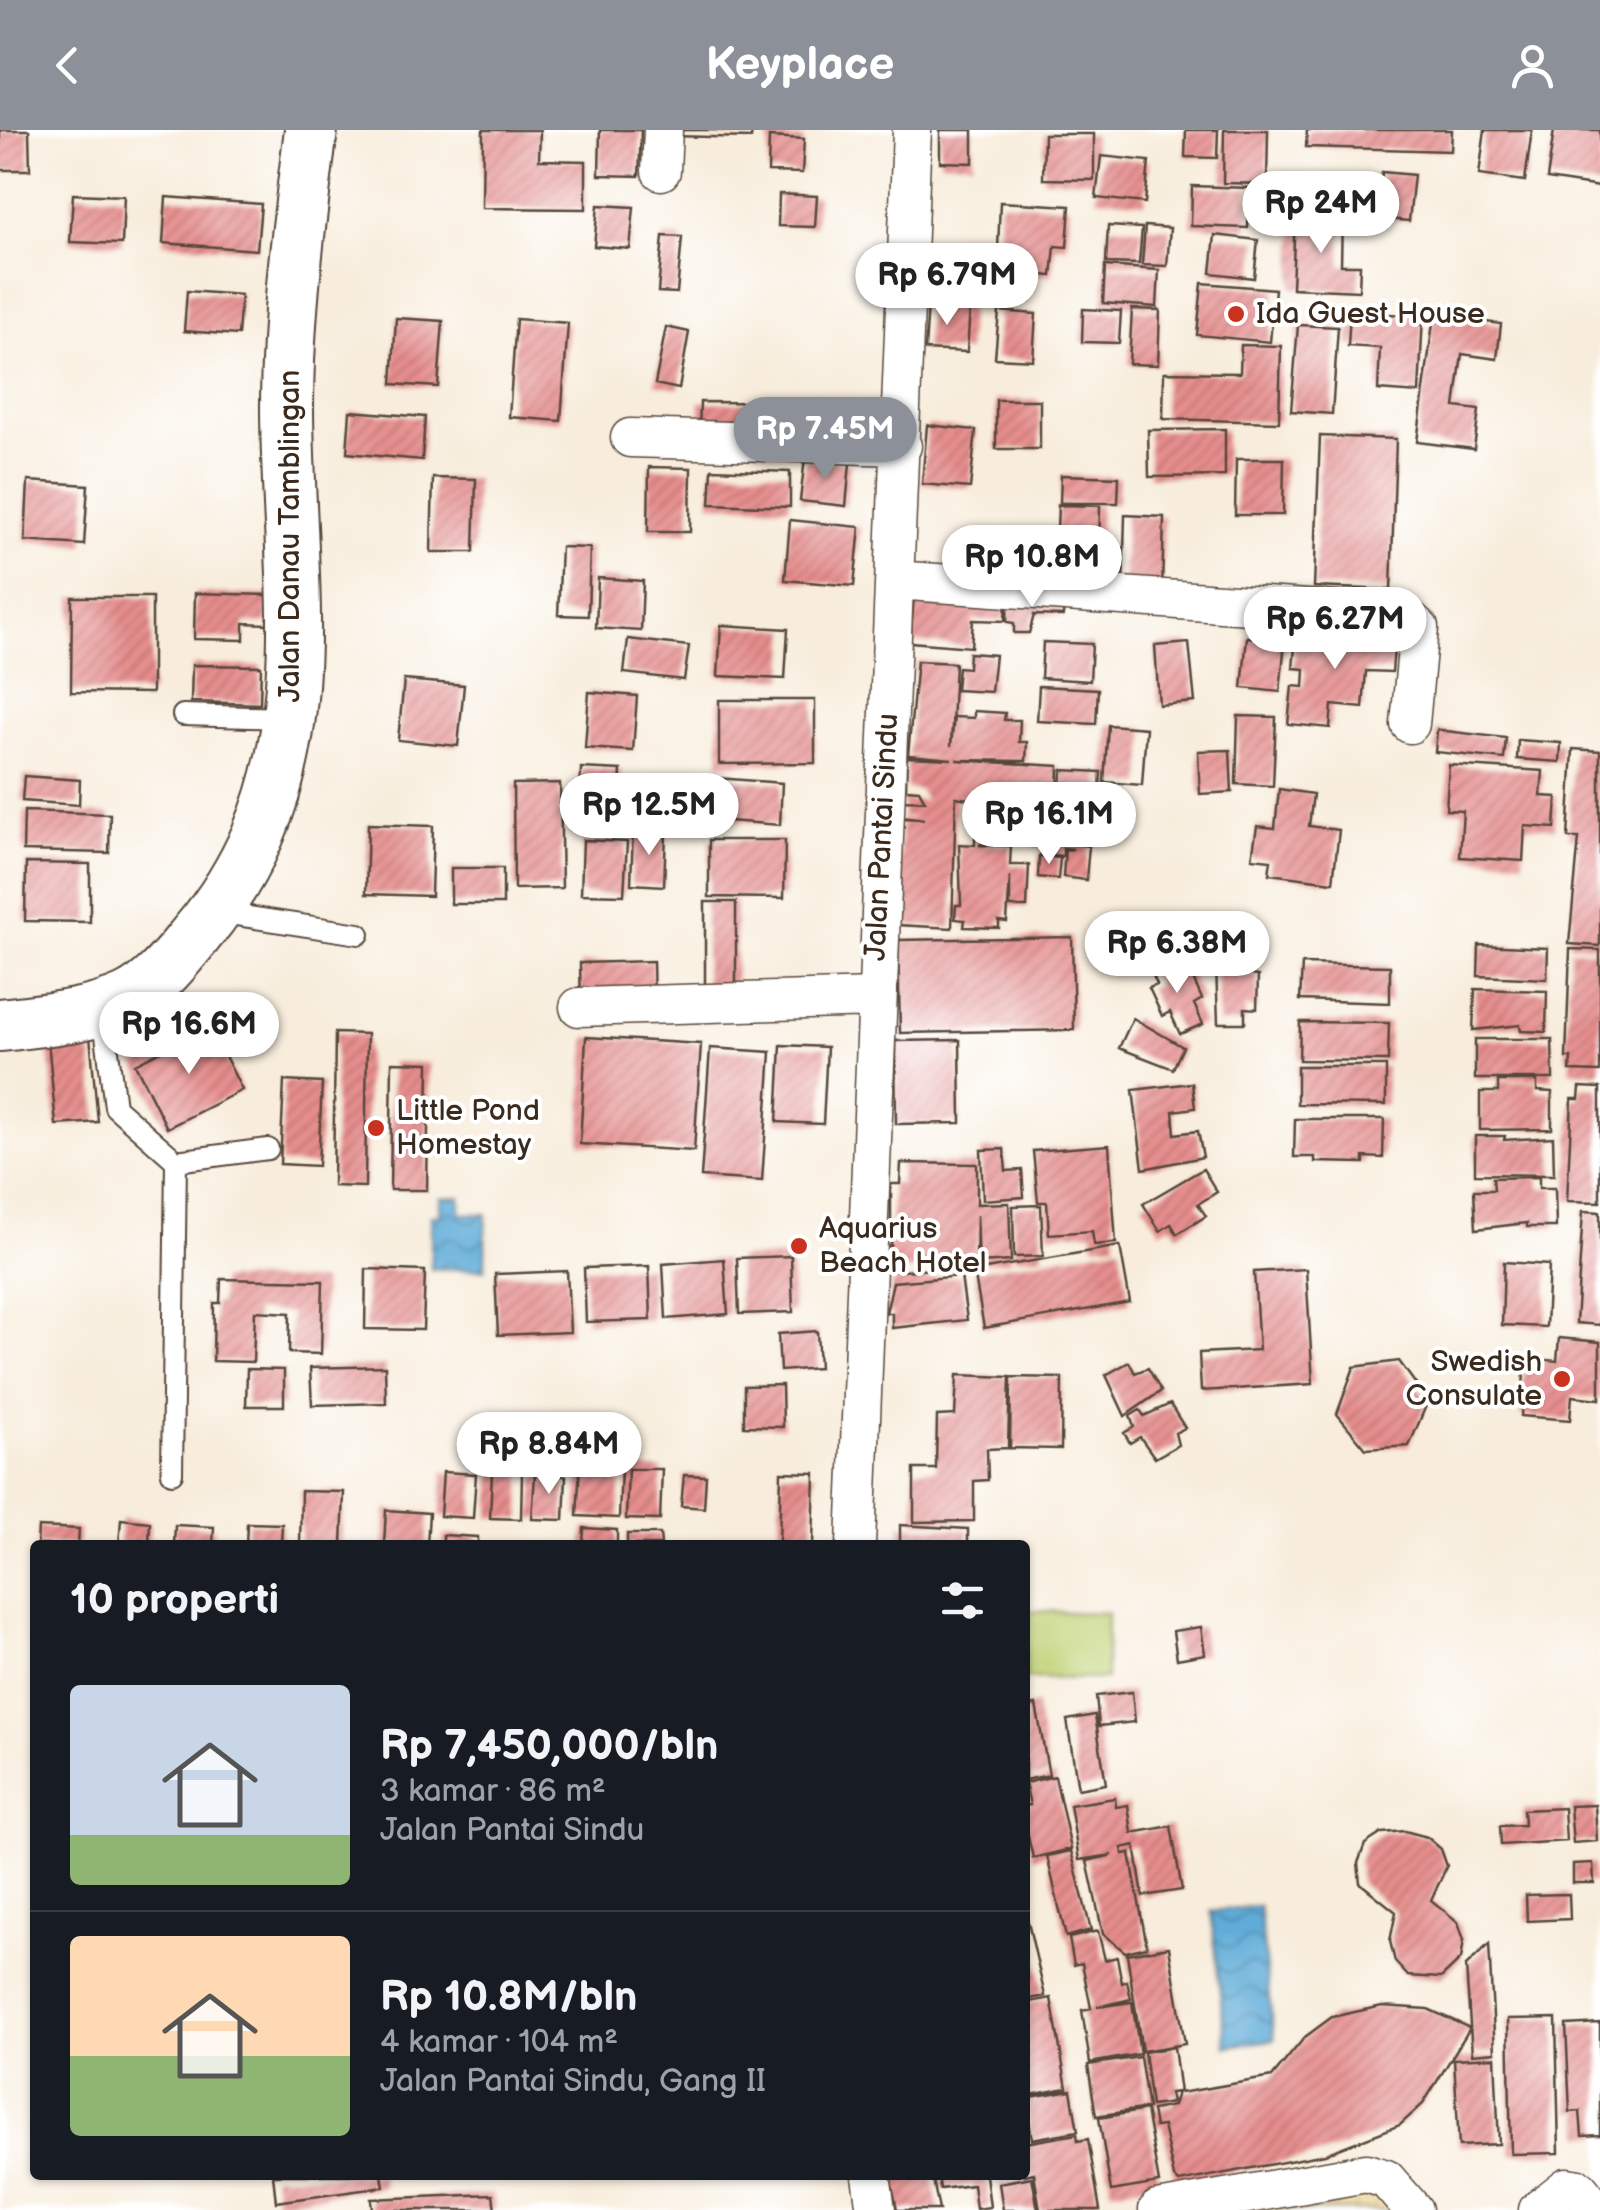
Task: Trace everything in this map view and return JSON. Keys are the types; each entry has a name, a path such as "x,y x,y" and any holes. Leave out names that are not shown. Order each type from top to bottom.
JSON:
{"street":[{"name":"Jalan Danau Tamblingan","path":"0,1025 102,1008 129,999 164,972 215,912 266,816 284,764 295,644 287,409 295,255 311,130"},
{"path":"661,171 662,130"},
{"name":"Jalan Pantai Sindu","path":"856,1540 874,998 902,446 912,130"},
{"path":"630,438 902,446"},
{"path":"894,580 1406,616 1419,628 1410,724"},
{"path":"580,1007 874,998"},
{"path":"1158,2210 1366,2173 1386,2179 1413,2210"},
{"path":"872,2180 876,2210"},
{"path":"1538,2210 1567,2187 1579,2189 1596,2210"}],"lane":[{"path":"182,715 290,718"},
{"path":"215,912 359,934"},
{"path":"102,1008 115,1107 176,1161 268,1149"},
{"path":"172,1472 176,1161"}],"sand":[{"path":"1366,2173 1413,2210 1158,2210"}],"green space":[{"path":"1030,1611 1107,1613 1106,1679 1030,1678"}],"water":[{"path":"460,1197 460,1214 486,1214 485,1269 431,1269 431,1215 440,1215 440,1198"},
{"path":"1259,1906 1274,2040 1226,2046 1211,1911"}],"building":[{"path":"0,130 29,130 30,170 0,170"},
{"path":"483,130 540,130 539,160 586,161 586,209 482,208"},
{"path":"600,130 641,130 639,176 599,175"},
{"path":"671,130 752,130 751,138 671,136"},
{"path":"940,130 973,130 973,163 940,162"},
{"path":"1186,130 1218,130 1217,158 1185,157"},
{"path":"1224,130 1268,130 1267,184 1223,183"},
{"path":"1307,130 1452,130 1451,151 1306,147"},
{"path":"1485,130 1532,130 1525,181 1479,175"},
{"path":"1554,130 1600,130 1600,187 1547,179"},
{"path":"1044,134 1094,134 1094,180 1043,179"},
{"path":"769,137 804,139 802,173 768,172"},
{"path":"1101,156 1149,161 1145,203 1096,198"},
{"path":"1382,172 1414,175 1409,221 1377,218"},
{"path":"1192,186 1250,188 1248,228 1191,226"},
{"path":"73,194 124,196 122,244 70,242"},
{"path":"779,194 817,196 815,227 778,226"},
{"path":"166,197 261,204 257,250 163,243"},
{"path":"1000,202 1070,206 1067,247 1055,246 1052,276 997,272"},
{"path":"598,205 634,207 630,249 594,246"},
{"path":"1295,215 1342,217 1341,265 1360,265 1359,291 1292,288"},
{"path":"1108,226 1142,228 1139,264 1106,263"},
{"path":"1145,226 1170,228 1167,266 1142,265"},
{"path":"1215,235 1258,240 1254,278 1211,273"},
{"path":"663,236 682,237 677,293 658,292"},
{"path":"928,265 979,268 976,303 926,299"},
{"path":"1105,266 1159,270 1157,307 1103,303"},
{"path":"1202,283 1275,289 1270,342 1197,335"},
{"path":"187,291 241,295 238,335 184,331"},
{"path":"928,304 970,307 967,352 925,350"},
{"path":"1083,309 1121,311 1119,343 1082,342"},
{"path":"1132,309 1160,310 1158,365 1129,364"},
{"path":"999,311 1036,314 1033,360 995,358"},
{"path":"1350,312 1423,316 1419,393 1378,390 1380,348 1348,346"},
{"path":"1434,315 1501,324 1497,359 1462,354 1455,407 1479,410 1474,449 1417,442"},
{"path":"396,318 443,321 438,387 392,384"},
{"path":"516,319 568,323 561,421 509,417"},
{"path":"1298,325 1338,327 1332,414 1291,411"},
{"path":"666,327 689,332 679,389 655,384"},
{"path":"1241,345 1281,346 1279,422 1163,419 1164,372 1240,373"},
{"path":"996,400 1040,400 1040,449 996,449"},
{"path":"700,402 849,403 849,437 699,435"},
{"path":"350,411 425,417 422,460 347,453"},
{"path":"927,425 976,430 970,488 922,484"},
{"path":"1225,429 1225,476 1149,477 1148,430"},
{"path":"1320,436 1396,439 1391,590 1314,587"},
{"path":"805,458 850,463 846,506 800,501"},
{"path":"1236,459 1284,459 1283,515 1235,515"},
{"path":"649,467 691,468 690,532 648,532"},
{"path":"712,469 790,472 790,507 710,504"},
{"path":"1061,475 1119,477 1118,503 1060,503"},
{"path":"433,478 476,479 474,552 431,552"},
{"path":"28,481 88,485 84,545 25,541"},
{"path":"1058,505 1100,506 1099,555 1056,554"},
{"path":"1125,515 1164,517 1162,591 1123,590"},
{"path":"790,520 860,527 854,586 785,580"},
{"path":"561,547 590,548 588,616 558,615"},
{"path":"598,578 643,581 641,631 596,628"},
{"path":"915,585 1006,599 1005,621 973,620 971,647 910,642"},
{"path":"195,593 268,595 267,624 244,623 244,640 194,639"},
{"path":"1008,595 1064,597 1063,616 1034,615 1029,633 1014,633 1014,623 1007,622"},
{"path":"72,597 152,597 152,693 71,692"},
{"path":"721,625 788,629 785,679 718,676"},
{"path":"1297,627 1395,636 1392,672 1366,671 1363,708 1332,705 1330,728 1288,724 1292,686 1304,687 1305,669 1293,668"},
{"path":"1247,637 1285,641 1280,692 1242,688"},
{"path":"628,639 689,646 684,680 624,673"},
{"path":"1043,642 1092,644 1090,681 1041,678"},
{"path":"1189,643 1195,702 1159,705 1155,646"},
{"path":"969,653 995,655 991,692 956,690 958,667 968,668"},
{"path":"917,661 955,663 951,746 954,717 974,718 974,711 1005,713 1004,720 1020,720 1019,742 1027,742 1026,761 956,760 1059,766 1058,793 1034,792 1033,808 985,806 986,802 956,797 952,928 897,925 901,818 924,819 902,816 903,800 925,801 919,790 906,789 907,757 952,759 908,755"},
{"path":"192,665 261,666 260,704 191,702"},
{"path":"404,680 464,685 458,746 398,740"},
{"path":"1039,686 1098,689 1096,724 1037,721"},
{"path":"589,692 637,696 633,751 585,748"},
{"path":"719,700 815,700 815,763 719,764"},
{"path":"1238,716 1276,717 1273,786 1236,784"},
{"path":"1108,725 1146,728 1142,785 1104,782"},
{"path":"1437,730 1506,738 1504,759 1435,752"},
{"path":"1518,740 1561,743 1560,762 1517,759"},
{"path":"1573,749 1600,751 1600,946 1569,944 1579,838 1568,838"},
{"path":"1230,750 1232,792 1200,794 1198,751"},
{"path":"1449,765 1543,771 1541,796 1557,797 1555,828 1525,826 1523,861 1460,857 1463,811 1446,810"},
{"path":"581,768 621,770 618,829 579,827"},
{"path":"1062,770 1101,772 1100,791 1061,789"},
{"path":"24,776 80,780 79,805 22,801"},
{"path":"717,778 782,783 780,825 715,820"},
{"path":"560,783 562,888 514,889 513,784"},
{"path":"1279,789 1313,794 1309,826 1339,830 1333,882 1269,874 1271,860 1252,858 1257,826 1275,828"},
{"path":"1035,795 1096,799 1094,840 1072,839 1072,844 1089,846 1086,880 1063,877 1065,850 1073,849 1063,848 1063,856 1041,854 1041,847 1032,846"},
{"path":"975,810 1002,810 1002,817 1010,817 1010,839 979,845 1011,846 1010,865 1029,865 1027,907 1010,907 1010,876 1007,922 999,921 999,928 964,927 965,920 955,919 956,905 961,905 959,844 975,845"},
{"path":"24,811 110,814 109,853 23,851"},
{"path":"368,824 433,826 431,896 366,894"},
{"path":"633,829 666,831 664,886 631,884"},
{"path":"583,840 627,842 624,895 581,894"},
{"path":"709,840 785,840 784,898 709,897"},
{"path":"1039,856 1060,858 1058,879 1038,877"},
{"path":"26,863 90,864 90,922 25,921"},
{"path":"451,868 503,868 503,904 451,904"},
{"path":"705,902 736,902 736,1000 705,999"},
{"path":"1072,937 1074,1030 900,1033 898,940"},
{"path":"1479,945 1548,948 1547,979 1478,976"},
{"path":"1570,949 1600,950 1600,1072 1570,1071 1571,1058 1566,1058"},
{"path":"1178,960 1181,968 1187,965 1202,999 1194,1004 1203,1024 1180,1034 1170,1012 1162,1016 1149,988 1157,985 1152,973"},
{"path":"653,961 654,1004 581,1006 580,963"},
{"path":"1302,964 1390,966 1390,1003 1300,1000"},
{"path":"1216,965 1242,966 1242,974 1258,976 1257,1009 1245,1008 1245,1023 1218,1023"},
{"path":"1475,989 1547,991 1546,1032 1521,1031 1520,1025 1473,1030"},
{"path":"1133,1018 1183,1047 1173,1069 1119,1048"},
{"path":"1300,1022 1389,1023 1388,1061 1299,1060"},
{"path":"210,1026 242,1090 167,1128 135,1064"},
{"path":"335,1033 367,1034 365,1187 333,1186"},
{"path":"90,1036 98,1122 56,1125 48,1040"},
{"path":"586,1037 701,1044 694,1151 580,1144"},
{"path":"1475,1039 1552,1039 1553,1079 1475,1079"},
{"path":"960,1040 961,1123 896,1124 895,1041"},
{"path":"781,1045 827,1047 823,1124 777,1122"},
{"path":"710,1048 771,1052 762,1181 701,1177"},
{"path":"392,1062 429,1063 427,1190 390,1190"},
{"path":"1297,1066 1386,1066 1386,1105 1297,1104"},
{"path":"284,1081 322,1083 318,1166 280,1164"},
{"path":"1498,1081 1537,1081 1537,1091 1552,1092 1552,1129 1480,1130 1480,1092 1498,1092"},
{"path":"1192,1083 1195,1108 1173,1111 1175,1134 1198,1131 1203,1157 1143,1169 1133,1090"},
{"path":"1580,1087 1600,1088 1600,1202 1567,1201 1572,1099 1579,1099"},
{"path":"1295,1119 1384,1119 1383,1158 1364,1157 1364,1163 1315,1162 1315,1157 1294,1157"},
{"path":"1475,1136 1505,1136 1504,1140 1553,1137 1554,1175 1475,1174"},
{"path":"1109,1145 1116,1243 1094,1245 1092,1231 1049,1234 1047,1202 1038,1202 1033,1151"},
{"path":"1004,1149 1006,1171 1022,1170 1024,1197 983,1200 981,1150"},
{"path":"901,1163 977,1164 977,1204 1009,1203 1011,1261 979,1263 977,1215 976,1267 883,1272 883,1246 891,1246 891,1184 900,1184"},
{"path":"1203,1169 1217,1192 1198,1204 1206,1216 1177,1234 1171,1224 1160,1231 1143,1204"},
{"path":"1539,1177 1539,1188 1555,1188 1556,1227 1527,1227 1527,1223 1476,1229 1474,1190 1494,1190 1493,1178"},
{"path":"1041,1205 1043,1256 1014,1257 1013,1206"},
{"path":"1583,1211 1600,1212 1600,1325 1576,1323"},
{"path":"1120,1246 1130,1302 984,1328 974,1271"},
{"path":"791,1256 793,1312 739,1314 737,1258"},
{"path":"724,1259 728,1314 666,1319 663,1264"},
{"path":"1504,1262 1549,1265 1546,1327 1502,1325"},
{"path":"649,1266 651,1320 586,1322 584,1268"},
{"path":"366,1269 425,1271 423,1330 365,1329"},
{"path":"1306,1269 1313,1384 1201,1391 1199,1353 1259,1350 1254,1272"},
{"path":"567,1271 570,1332 498,1335 495,1274"},
{"path":"961,1276 967,1320 892,1328 892,1313 886,1313 893,1282"},
{"path":"221,1279 323,1281 321,1354 289,1353 290,1313 255,1311 253,1362 213,1361 214,1303 220,1303"},
{"path":"817,1331 819,1368 780,1371 778,1334"},
{"name":"Swedish Consulate","path":"1559,1338 1600,1342 1600,1399 1572,1396 1570,1420 1521,1416 1525,1358 1557,1361"},
{"path":"1399,1361 1428,1401 1409,1446 1366,1449 1337,1414 1354,1367"},
{"path":"1129,1362 1135,1373 1148,1368 1161,1391 1125,1416 1106,1375"},
{"path":"385,1366 386,1403 312,1405 310,1368"},
{"path":"247,1369 284,1370 284,1406 246,1406"},
{"path":"957,1375 1010,1377 1008,1448 987,1449 988,1480 974,1481 974,1521 914,1522 914,1469 936,1469 937,1416 955,1415"},
{"path":"1011,1377 1062,1378 1061,1449 1010,1448"},
{"path":"782,1385 783,1427 744,1426 744,1386"},
{"path":"1170,1404 1185,1428 1175,1433 1178,1445 1155,1458 1140,1437 1130,1443 1124,1433 1134,1427 1130,1416 1140,1410 1144,1416"},
{"path":"580,1465 621,1467 619,1518 577,1516"},
{"path":"628,1469 662,1469 660,1520 626,1519"},
{"path":"443,1472 476,1474 473,1518 440,1516"},
{"path":"492,1472 522,1473 521,1519 490,1518"},
{"path":"781,1472 815,1473 813,1540 779,1540"},
{"path":"535,1474 566,1476 564,1520 532,1519"},
{"path":"684,1475 706,1476 704,1508 681,1506"},
{"path":"301,1491 344,1492 342,1540 300,1540"},
{"path":"386,1510 429,1513 427,1540 384,1540"},
{"path":"121,1519 150,1522 149,1540 119,1540"},
{"path":"247,1523 282,1524 281,1540 246,1540"},
{"path":"175,1525 214,1527 213,1540 174,1540"},
{"path":"900,1525 968,1529 968,1540 900,1540"},
{"path":"38,1527 79,1529 78,1540 37,1540"},
{"path":"584,1528 617,1530 617,1540 583,1540"},
{"path":"627,1534 660,1534 661,1540 627,1540"},
{"path":"443,1535 478,1537 478,1540 443,1540"},
{"path":"1201,1627 1205,1654 1177,1659 1173,1631"},
{"path":"1132,1692 1135,1722 1099,1726 1096,1696"},
{"path":"1036,1705 1049,1775 1030,1779 1030,1706"},
{"path":"1095,1715 1106,1784 1078,1789 1067,1720"},
{"path":"1055,1776 1071,1849 1033,1858 1030,1782"},
{"path":"1115,1798 1116,1807 1128,1805 1132,1833 1171,1826 1182,1890 1143,1896 1135,1845 1122,1848 1123,1854 1130,1853 1147,1947 1125,1952 1103,1934 1087,1861 1113,1855 1079,1860 1070,1805"},
{"path":"1595,1805 1597,1841 1573,1843 1570,1806"},
{"path":"1564,1808 1566,1841 1501,1845 1500,1826 1524,1825 1523,1810"},
{"path":"1405,1831 1427,1837 1441,1849 1447,1866 1431,1900 1458,1922 1464,1940 1461,1959 1441,1978 1408,1976 1395,1962 1390,1941 1396,1912 1360,1883 1358,1863 1365,1844 1382,1833"},
{"path":"1071,1851 1091,1930 1066,1937 1047,1856"},
{"path":"1593,1863 1594,1883 1573,1883 1573,1864"},
{"path":"1569,1894 1570,1919 1527,1921 1526,1895"},
{"path":"1030,1931 1045,1996 1030,1999"},
{"path":"1098,1931 1105,1960 1117,1957 1122,1983 1127,1981 1131,1999 1097,2007 1132,2002 1140,2054 1090,2063 1082,2010 1091,2008 1082,1963 1074,1965 1069,1938"},
{"path":"1489,1944 1495,2052 1472,2054 1466,1966"},
{"path":"1169,1947 1185,2044 1142,2051 1127,1954"},
{"path":"1051,1998 1067,2088 1030,2095 1030,2002"},
{"path":"1382,2006 1428,2009 1470,2028 1423,2104 1400,2125 1325,2154 1179,2182 1174,2177 1163,2126 1155,2127 1152,2110 1173,2106 1177,2092 1170,2093 1172,2103 1151,2106 1144,2052 1174,2047 1180,2093 1272,2077 1305,2037 1332,2017"},
{"path":"1556,2018 1559,2153 1511,2154 1508,2019"},
{"path":"1600,2023 1600,2135 1582,2136 1580,2111 1570,2112 1566,2025"},
{"path":"1140,2057 1148,2108 1096,2116 1088,2065"},
{"path":"1495,2057 1499,2144 1459,2146 1454,2059"},
{"path":"1071,2090 1078,2131 1032,2139 1030,2097"},
{"path":"1146,2110 1159,2183 1111,2191 1099,2118"},
{"path":"1077,2134 1078,2141 1088,2139 1100,2210 1040,2210 1034,2173 1030,2174 1030,2142"},
{"path":"1030,2177 1038,2210 1003,2210 999,2183"},
{"path":"274,2180 383,2180 384,2187 276,2202"},
{"path":"891,2180 933,2180 939,2210 897,2210"},
{"path":"939,2180 987,2180 990,2207 976,2209 973,2185 940,2189"},
{"path":"493,2194 495,2210 372,2210 371,2199"}],"place":[{"name":"Ida Guest House","path":"1236,314"},
{"name":"Little Pond Homestay","path":"376,1128"},
{"name":"Aquarius Beach Hotel","path":"799,1246"},
{"name":"Swedish Consulate","path":"1562,1379"}]}
